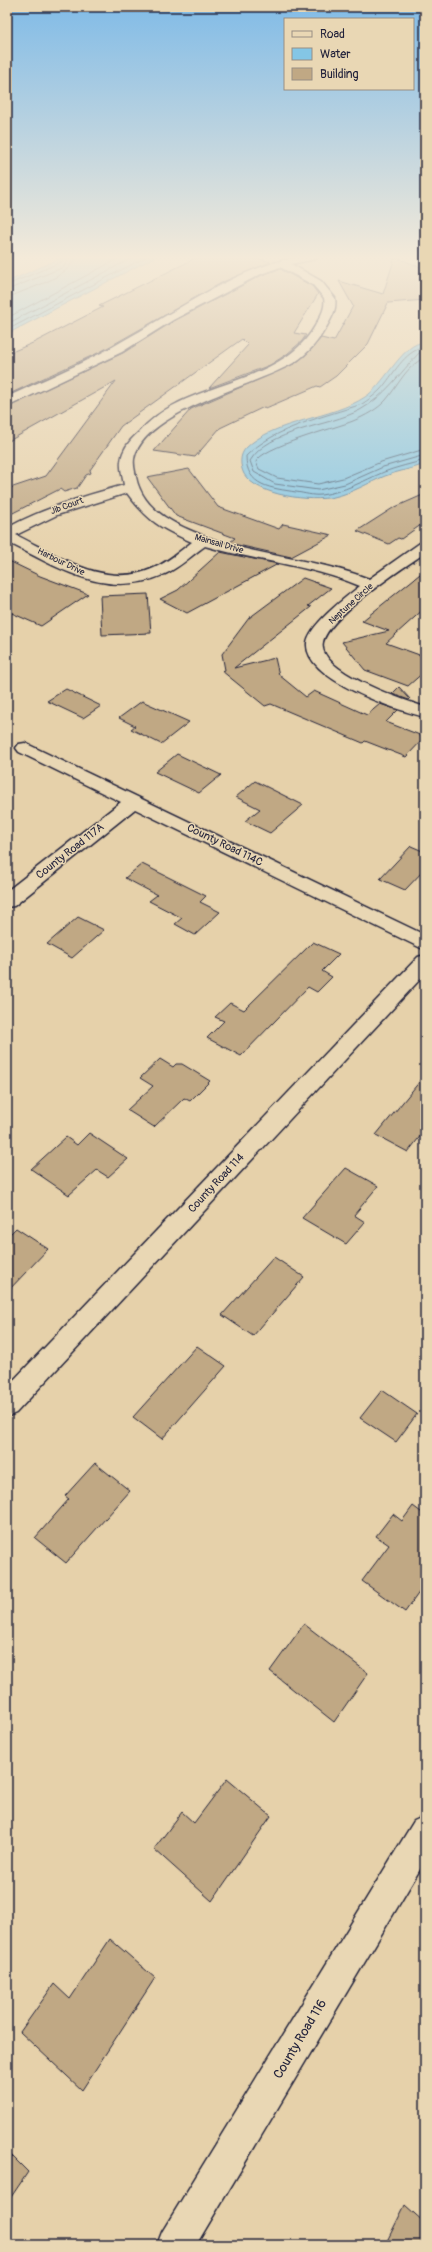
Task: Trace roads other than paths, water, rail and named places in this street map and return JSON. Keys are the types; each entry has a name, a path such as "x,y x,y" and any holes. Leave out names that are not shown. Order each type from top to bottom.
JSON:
{"street":[{"path":"7,402 91,362"},
{"path":"130,488 127,462 131,449 151,426 181,407 271,370 284,362"},
{"name":"Jib Court","path":"7,535 39,517 74,503 130,488"},
{"name":"Mainsail Drive","path":"130,488 148,510 159,519 171,527 202,541 230,549 328,569 370,585"},
{"name":"Harbour Drive","path":"7,535 77,571 94,578 109,580 135,579 159,572 202,541"},
{"name":"Neptune Circle","path":"425,546 370,585 341,610 322,631 315,642 316,653 324,664 355,685 425,712"},
{"name":"County Road 114C","path":"25,748 425,943"},
{"name":"County Road 117A","path":"7,901 134,801"},
{"name":"County Road 114","path":"7,1405 425,962"},
{"name":"County Road 116","path":"175,2245 425,1832"}],"water":[{"path":"397,362 425,362 425,464 385,476 347,493 334,497 312,499 286,496 260,488 251,482 244,474 241,464 242,454 246,448 258,439 287,425 352,404 372,392"}]}
